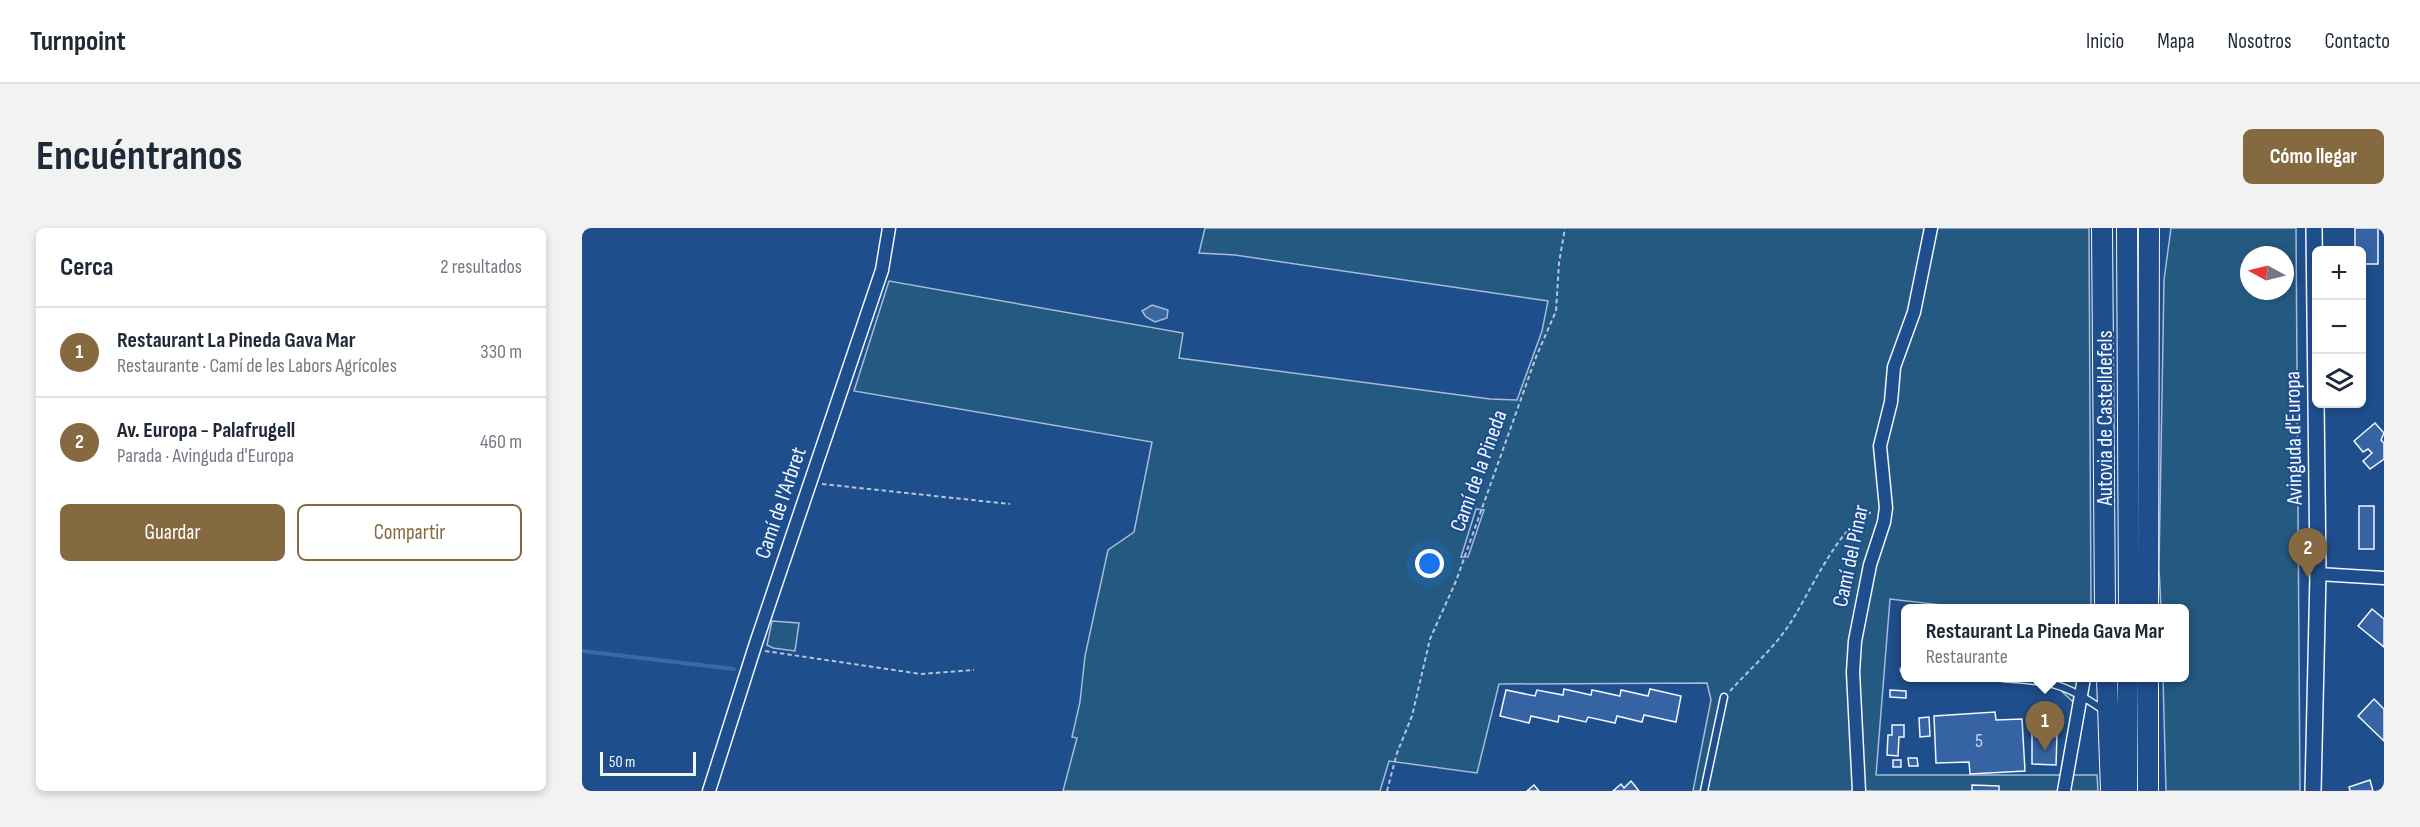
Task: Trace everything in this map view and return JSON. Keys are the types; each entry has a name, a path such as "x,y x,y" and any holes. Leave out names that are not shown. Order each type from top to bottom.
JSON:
{"highway":[{"path":"2102,228 2105,604"},
{"name":"Autovia de Castelldefels","path":"2127,228 2128,604"},
{"name":"Autovia de Castelldefels","path":"2148,604 2150,228"},
{"path":"2149,312 2160,228"},
{"path":"2106,682 2110,791"},
{"path":"2127,791 2128,682"},
{"path":"2148,682 2148,791"}],"street":[{"name":"Camí de l'Arbret","path":"709,791 755,645 882,270 889,228"},
{"name":"Camí del Pinar","path":"1859,791 1852,672 1855,641 1865,584 1886,508 1880,446 1893,393 1894,367 1914,312 1931,228"},
{"name":"Avinguda d'Europa","path":"2313,791 2318,574 2314,228"},
{"path":"2318,574 2384,578"},
{"path":"2100,604 2105,584"},
{"path":"2064,791 2083,682"}],"lane":[{"path":"2051,682 2081,694 2108,714"},
{"path":"1704,791 1724,697"}],"path":[{"name":"Camí de la Pineda","path":"1387,791 1397,753 1412,716 1430,639 1456,581 1536,357 1556,311 1559,262 1565,228"},
{"path":"811,479 828,486 1010,504"},
{"path":"1724,697 1788,627 1830,556 1860,516 1886,508"},
{"path":"755,645 770,653 921,674 974,670"}],"shaded area":[{"path":"1205,228 2089,228 2091,604 1933,604 1890,599 1876,775 2097,775 2098,791 1693,791 1711,700 1707,683 1499,684 1477,773 1389,761 1380,791 1063,791 1077,738 1072,737 1080,702 1085,656 1108,550 1134,532 1152,442 854,391 889,281 1183,333 1179,358 1490,399 1517,400 1542,331 1548,301 1235,255 1199,253","holes":["1476,509 1484,510 1468,557 1461,557"]},
{"path":"2171,228 2296,228 2300,791 2166,791 2163,682 2189,682 2189,604 2161,604 2159,568 2164,280"},
{"path":"1152,305 1168,310 1167,318 1155,322 1146,317 1142,311"},
{"path":"772,621 799,623 795,651 767,645"},
{"path":"2052,682 2077,682 2073,702"}],"building":[{"path":"2355,228 2378,228 2378,264 2366,264 2366,246 2355,246"},
{"path":"2375,423 2384,433 2381,440 2384,443 2384,459 2370,469 2363,461 2372,453 2368,449 2363,452 2354,441"},
{"path":"2359,506 2374,506 2374,549 2359,549"},
{"path":"2372,609 2384,619 2384,647 2358,626"},
{"path":"1564,689 1591,695 1592,690 1620,696 1621,690 1648,696 1650,689 1681,696 1676,722 1644,715 1642,722 1617,716 1615,723 1588,717 1586,722 1559,716 1558,722 1531,716 1529,723 1500,716 1506,690 1535,696 1537,690 1563,695"},
{"path":"1890,690 1906,691 1906,698 1890,697"},
{"path":"2374,699 2384,709 2384,741 2358,716"},
{"path":"1995,712 1996,720 2022,719 2025,771 1970,774 1969,762 1936,763 1934,716"},
{"path":"1929,717 1930,736 1920,737 1919,718"},
{"path":"1892,725 1904,725 1904,737 1899,737 1898,756 1887,755 1888,735 1892,735"},
{"path":"2032,734 2057,735 2056,765 2032,764"},
{"path":"1908,758 1917,758 1918,766 1909,766"},
{"path":"1893,760 1901,760 1901,767 1893,767"},
{"path":"2370,780 2373,791 2350,791 2349,787"},
{"path":"1631,781 1639,791 1613,791 1621,784 1624,788"},
{"path":"1534,785 1539,791 1527,791"},
{"path":"1972,785 1999,786 1999,791 1972,791"}],"waterway":[{"path":"582,651 734,669"}],"place":[{"name":"Av. Europa - Palafrugell","path":"2308,578"},
{"name":"Restaurant La Pineda Gava Mar","path":"2045,751"}]}
